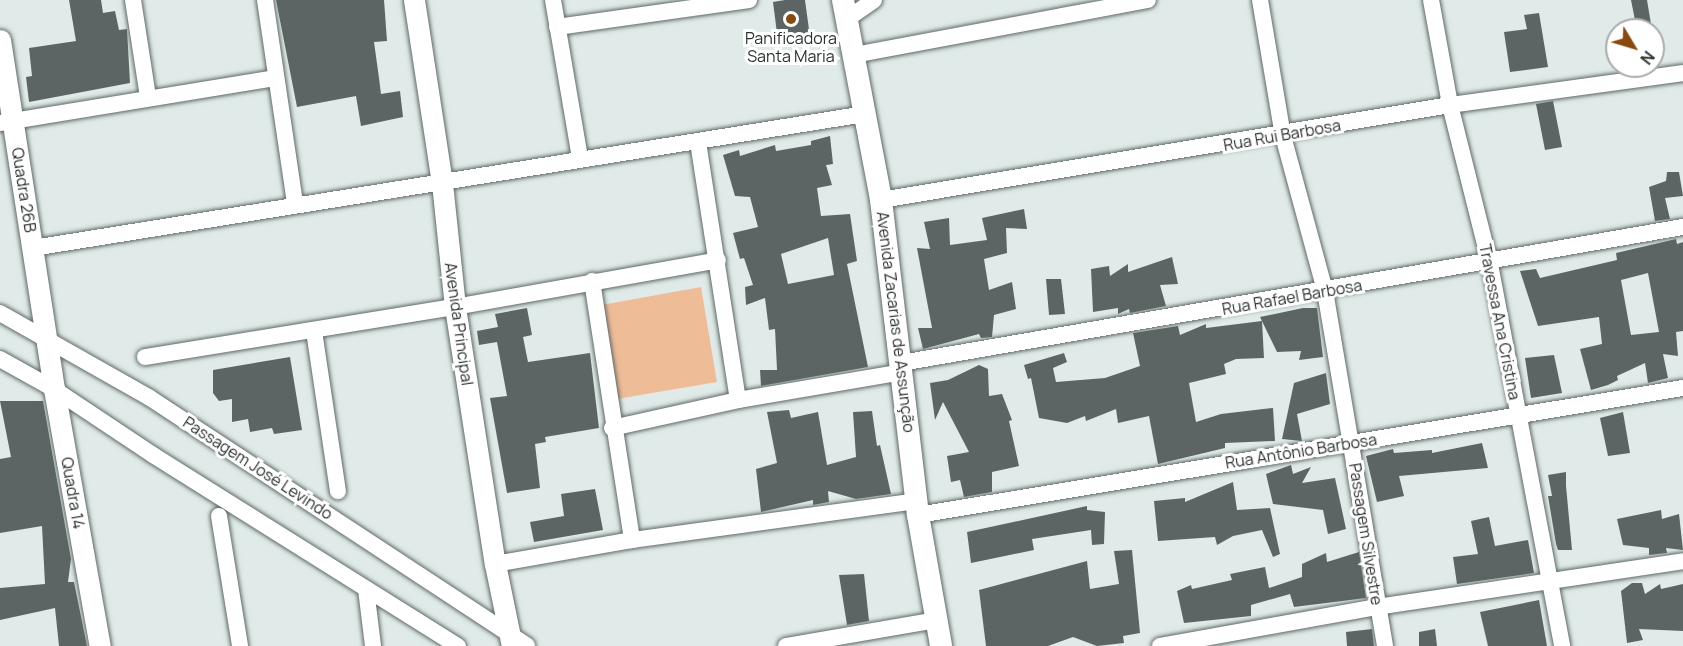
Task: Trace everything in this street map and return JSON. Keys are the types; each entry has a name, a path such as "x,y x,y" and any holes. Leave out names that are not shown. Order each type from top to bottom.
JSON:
{"main road":[{"name":"Avenida Zacarias de Assunção","path":"845,9 881,200 918,508 941,646"}],"street":[{"path":"133,0 148,97"},
{"path":"265,0 274,78 295,203"},
{"name":"Avenida Principal","path":"414,0 442,183 455,308 495,564 511,639"},
{"path":"553,0 580,158"},
{"path":"557,27 682,4 749,0"},
{"path":"845,9 874,0"},
{"path":"854,55 1119,3 1148,0"},
{"name":"Passagem Silvestre","path":"1260,0 1283,136 1325,291 1385,646"},
{"name":"Travessa Ana Cristina","path":"1431,0 1450,105 1490,264 1562,646"},
{"name":"Quadra 26B","path":"0,40 6,122 33,248 46,339"},
{"name":"Rua Rui Barbosa","path":"881,200 1283,136 1450,105 1683,73"},
{"path":"6,122 274,78"},
{"path":"33,248 295,203 442,183 580,158 698,142 865,114"},
{"path":"698,142 738,400"},
{"name":"Rua Rafael Barbosa","path":"612,428 738,400 902,368 1325,291 1490,264 1683,227"},
{"path":"146,357 455,308 592,281 718,260"},
{"path":"592,281 612,428 632,540"},
{"name":"Passagem José Levindo","path":"0,313 150,398 511,639 527,646"},
{"path":"314,331 338,491"},
{"name":"Quadra 14","path":"46,339 100,646"},
{"path":"0,359 54,389 458,646"},
{"name":"Rua Antônio Barbosa","path":"495,564 632,540 918,508 1351,442 1683,388"},
{"path":"219,516 240,646"},
{"path":"1160,646 1377,607 1683,561"},
{"path":"366,589 373,646"},
{"path":"786,646 937,620"}],"shaded area":[{"path":"701,287 717,382 611,400 596,306"}],"building":[{"path":"69,0 101,0 103,13 115,11 119,30 127,29 130,83 29,102 26,77 32,76 29,48 76,41"},
{"path":"276,0 384,0 387,41 374,42 381,94 400,91 403,117 361,126 356,96 297,107"},
{"name":"Panificadora Santa Maria","path":"805,0 810,37 778,41 773,2"},
{"path":"1631,0 1647,0 1650,18 1635,18"},
{"path":"1539,13 1548,67 1510,72 1504,32 1527,29 1524,15"},
{"path":"1553,101 1562,147 1545,150 1536,104"},
{"path":"830,136 833,164 826,165 832,185 817,188 821,216 850,214 857,261 847,264 868,367 761,386 760,370 777,370 775,329 769,330 765,298 746,305 745,287 753,285 744,258 740,259 733,233 758,227 750,197 735,196 723,155 739,150 740,156 775,145 776,151 811,145 811,141","holes":["828,238 834,275 788,284 781,254"]},
{"path":"1667,172 1679,172 1683,196 1665,198 1670,219 1655,221 1649,187 1666,181"},
{"path":"1024,209 1027,229 1006,228 1007,253 984,259 989,290 1012,282 1016,309 994,315 992,337 981,338 979,334 923,349 918,328 932,328 917,248 930,249 924,222 949,218 950,245 987,240 982,218"},
{"path":"1676,239 1677,244 1683,242 1683,331 1676,332 1678,356 1663,354 1668,378 1648,383 1645,363 1617,376 1618,380 1608,385 1591,390 1580,349 1602,344 1599,317 1538,326 1520,271 1536,269 1540,278 1617,260 1616,253","holes":["1648,273 1659,332 1631,335 1621,280"]},
{"path":"1172,257 1178,284 1160,285 1166,306 1130,313 1129,309 1118,314 1118,308 1093,312 1091,269 1109,266 1110,276 1128,264 1128,272"},
{"path":"1046,279 1061,279 1065,314 1049,315"},
{"path":"527,308 532,335 523,337 528,362 590,353 599,428 545,437 546,442 535,444 540,488 507,493 490,398 507,396 497,342 479,345 477,331 498,327 495,314"},
{"path":"1303,308 1317,308 1323,357 1299,360 1301,351 1277,352 1260,317"},
{"path":"1262,321 1264,358 1236,359 1224,364 1226,374 1189,383 1196,422 1221,414 1273,408 1275,441 1225,443 1225,448 1158,464 1149,416 1118,423 1116,409 1086,421 1085,416 1067,423 1039,418 1031,378 1028,379 1024,365 1064,353 1067,362 1053,368 1056,382 1105,378 1140,366 1133,333 1178,326 1180,335 1206,324 1206,328"},
{"path":"1554,355 1562,393 1531,398 1525,358"},
{"path":"290,357 302,430 274,434 272,428 250,432 248,419 232,422 232,399 219,401 213,393 213,370"},
{"path":"979,365 988,369 989,396 1002,394 1012,420 1009,421 1019,466 992,472 992,492 964,497 960,480 951,482 947,456 969,452 943,402 935,420 930,383 948,380"},
{"path":"1326,373 1330,404 1297,414 1302,441 1282,439 1294,383"},
{"path":"0,401 43,401 71,559 68,582 74,582 87,646 59,646 55,608 0,620 0,588 45,584 42,526 0,533 0,459 11,457"},
{"path":"789,410 791,418 818,412 827,465 856,457 853,412 872,411 877,446 880,445 891,494 856,499 828,491 829,502 813,505 813,500 761,512 756,469 777,463 767,412"},
{"path":"1623,412 1630,453 1608,456 1600,418"},
{"path":"1482,443 1488,468 1399,476 1404,496 1377,502 1366,456 1393,449 1394,453 1432,450 1432,453"},
{"path":"1291,465 1293,474 1311,467 1302,483 1335,478 1346,529 1328,534 1323,510 1273,504 1266,474"},
{"path":"1566,472 1572,550 1558,550 1548,496 1552,496 1548,475"},
{"path":"1233,482 1237,510 1270,508 1280,554 1273,557 1262,530 1233,536 1217,545 1215,537 1158,541 1154,501 1185,498 1185,502"},
{"path":"595,489 603,530 534,542 530,522 564,516 561,494"},
{"path":"1087,506 1087,510 1105,512 1104,544 1092,545 1091,530 1032,539 1034,550 971,563 967,532"},
{"path":"1661,510 1662,519 1679,514 1683,550 1666,548 1667,553 1649,555 1649,548 1623,545 1617,519"},
{"path":"1489,517 1495,546 1528,540 1534,573 1457,584 1453,557 1478,554 1471,521"},
{"path":"1132,550 1140,633 1123,636 1124,643 1097,646 1073,637 1048,646 986,646 979,590 1087,561 1090,589 1119,584 1114,551"},
{"path":"1359,552 1366,598 1294,607 1290,594 1251,605 1251,616 1184,623 1177,591 1191,585 1192,589 1232,580 1230,574 1265,567 1269,588 1302,577 1302,564 1326,553 1327,562"},
{"path":"864,574 869,621 847,625 839,575"},
{"path":"1632,583 1642,583 1645,594 1660,584 1661,589 1683,584 1683,631 1639,629 1643,640 1627,643 1621,591"},
{"path":"1539,600 1547,646 1488,646 1480,612"},
{"path":"1372,629 1374,646 1347,646 1346,632"},
{"path":"1435,629 1437,646 1419,646 1419,632"}],"place":[{"name":"Panificadora Santa Maria","path":"791,19"}]}
